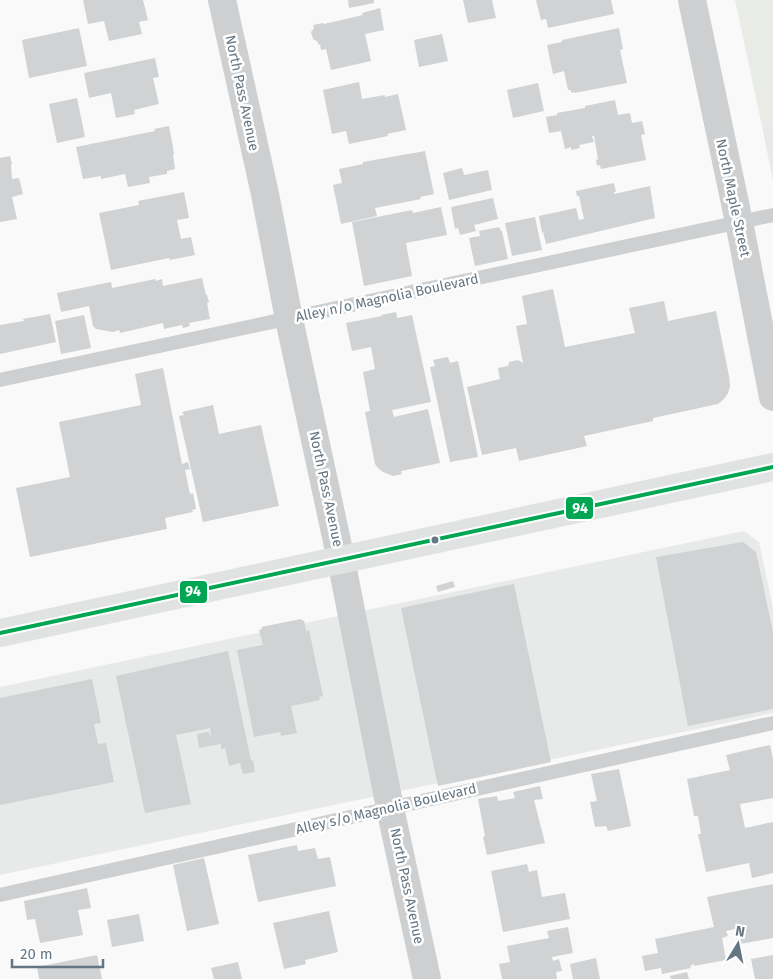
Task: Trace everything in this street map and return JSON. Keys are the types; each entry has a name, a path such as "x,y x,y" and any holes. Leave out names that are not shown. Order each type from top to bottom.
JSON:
{"main road":[{"path":"0,634 773,467"}],"street":[{"name":"North Pass Avenue","path":"222,0 265,194 289,319 341,560 390,808 427,979"},
{"name":"North Maple Street","path":"692,0 739,222 773,397"}],"lane":[{"name":"Alley n/o Magnolia Boulevard","path":"0,380 773,215"},
{"name":"Alley s/o Magnolia Boulevard","path":"0,895 773,723"}],"shaded area":[{"path":"735,0 773,0 773,123 762,126"},
{"path":"773,123 773,181 762,126"},
{"path":"744,531 759,542 773,608 773,713 0,875 0,687"}],"building":[{"path":"83,0 143,0 148,20 139,22 142,34 109,41 104,21 88,24"},
{"path":"348,0 374,0 374,3 349,8"},
{"path":"463,0 492,0 496,18 468,23"},
{"path":"536,0 611,0 614,14 548,28 546,19 541,20"},
{"path":"380,8 384,30 365,34 371,61 331,70 326,49 321,50 320,44 318,45 318,42 313,39 311,32 314,28 313,25 363,15 362,13"},
{"path":"79,28 87,66 29,78 22,40"},
{"path":"619,28 623,49 620,50 627,83 571,93 571,90 568,90 564,71 553,74 547,45"},
{"path":"442,34 448,61 419,67 414,40"},
{"path":"155,58 159,77 153,78 159,104 134,110 135,114 116,118 111,93 89,98 84,73"},
{"path":"359,82 362,99 398,94 406,130 387,134 388,136 349,144 346,131 332,134 323,90"},
{"path":"538,83 544,111 513,118 507,90"},
{"path":"77,98 85,137 57,143 49,104"},
{"path":"615,100 618,115 630,113 632,123 642,121 645,134 641,135 646,160 601,169 600,165 597,166 596,160 598,159 594,136 592,136 594,142 579,145 580,148 571,150 571,147 565,149 561,131 549,133 546,117"},
{"path":"169,126 175,169 167,171 167,174 149,177 150,183 128,187 125,174 101,179 101,176 83,179 76,147 155,131 154,129"},
{"path":"425,151 434,194 420,197 421,199 375,208 377,216 341,224 333,185 342,183 339,169 363,164 363,162"},
{"path":"10,156 12,179 19,178 23,194 12,197 17,219 0,222 0,158"},
{"path":"462,168 464,175 488,170 492,190 449,200 443,173"},
{"path":"614,183 616,192 614,194 650,186 655,218 546,244 539,216 576,208 579,220 584,219 579,196 577,196 576,191"},
{"path":"184,192 189,218 177,220 181,239 191,237 195,255 170,260 169,258 111,270 99,213 139,205 138,201"},
{"path":"493,198 498,219 474,225 476,231 460,235 458,228 455,229 451,207"},
{"path":"441,207 447,235 406,243 412,276 364,286 352,222 412,210 413,213"},
{"path":"535,217 542,250 512,256 505,223"},
{"path":"499,227 502,231 508,259 475,266 469,238 480,236 479,231"},
{"path":"202,278 209,302 207,303 210,319 189,323 190,326 183,328 182,325 164,329 163,323 120,333 119,330 113,332 96,329 93,326 89,306 61,312 57,293 111,282 112,288 162,279 163,286"},
{"path":"553,289 565,347 635,333 629,308 664,301 668,321 716,311 729,376 730,386 728,393 718,404 584,436 587,446 519,461 516,448 482,455 467,387 500,379 498,368 508,366 509,362 518,360 523,363 516,326 527,324 522,296"},
{"path":"396,312 397,318 412,315 431,402 392,410 394,417 428,409 440,463 401,471 402,474 393,476 383,472 375,464 365,412 370,411 363,372 375,369 371,347 352,351 346,323"},
{"path":"50,314 56,342 0,354 0,325"},
{"path":"84,315 91,348 61,354 55,321"},
{"path":"448,357 450,363 458,361 478,457 450,462 430,367 435,366 433,360"},
{"path":"163,368 182,464 188,462 190,469 185,470 190,494 193,493 196,509 192,510 193,512 165,518 167,529 30,557 16,488 70,477 59,422 141,405 135,374"},
{"path":"213,405 219,434 261,425 279,506 203,522 179,416 184,415 182,412"},
{"path":"743,542 756,552 773,632 773,709 688,726 656,557"},
{"path":"453,581 455,587 438,592 436,586"},
{"path":"514,584 551,762 438,786 401,608"},
{"path":"301,619 302,621 304,620 306,631 309,630 323,696 319,697 320,700 291,706 297,733 281,736 280,732 254,737 237,650 263,645 259,630 262,629 261,627"},
{"path":"228,651 251,761 253,760 255,772 243,774 240,763 229,766 225,748 221,749 221,744 199,748 197,734 209,732 211,736 210,728 176,735 191,804 145,813 116,676"},
{"path":"92,679 101,723 94,724 98,744 106,743 114,782 0,805 0,698"},
{"path":"770,745 773,759 773,798 740,804 745,828 773,822 773,873 752,878 749,863 706,872 698,834 701,834 698,816 694,816 687,779 730,770 726,755"},
{"path":"619,769 631,826 608,831 606,826 595,827 590,802 597,801 591,774"},
{"path":"540,786 543,799 534,800 545,843 487,855 478,799 497,796 498,801 515,798 513,792"},
{"path":"297,845 298,851 315,848 318,859 330,857 336,886 258,902 248,855"},
{"path":"204,858 219,924 187,931 173,865"},
{"path":"527,864 529,872 537,870 542,897 565,893 570,919 503,932 491,871"},
{"path":"773,884 773,938 740,944 735,929 726,931 728,936 722,938 726,960 694,966 694,964 690,966 691,968 662,974 661,968 645,971 642,956 658,953 655,939 714,927 707,897"},
{"path":"87,888 91,908 78,910 83,935 40,943 35,919 27,920 24,901"},
{"path":"329,911 338,952 305,960 306,964 284,969 273,923"},
{"path":"139,914 144,941 112,947 107,920"},
{"path":"568,927 573,953 552,957 553,961 559,959 562,971 556,972 557,979 502,979 499,964 510,962 507,946 549,938 547,931"},
{"path":"97,955 102,979 39,979 37,967"},
{"path":"773,955 773,979 755,979 751,959"},
{"path":"596,958 600,979 573,979 570,964"},
{"path":"238,962 242,979 214,979 211,968"},
{"path":"687,972 689,979 671,979 670,976"}],"transit line":[{"name":"94","path":"0,633 773,467"}]}
